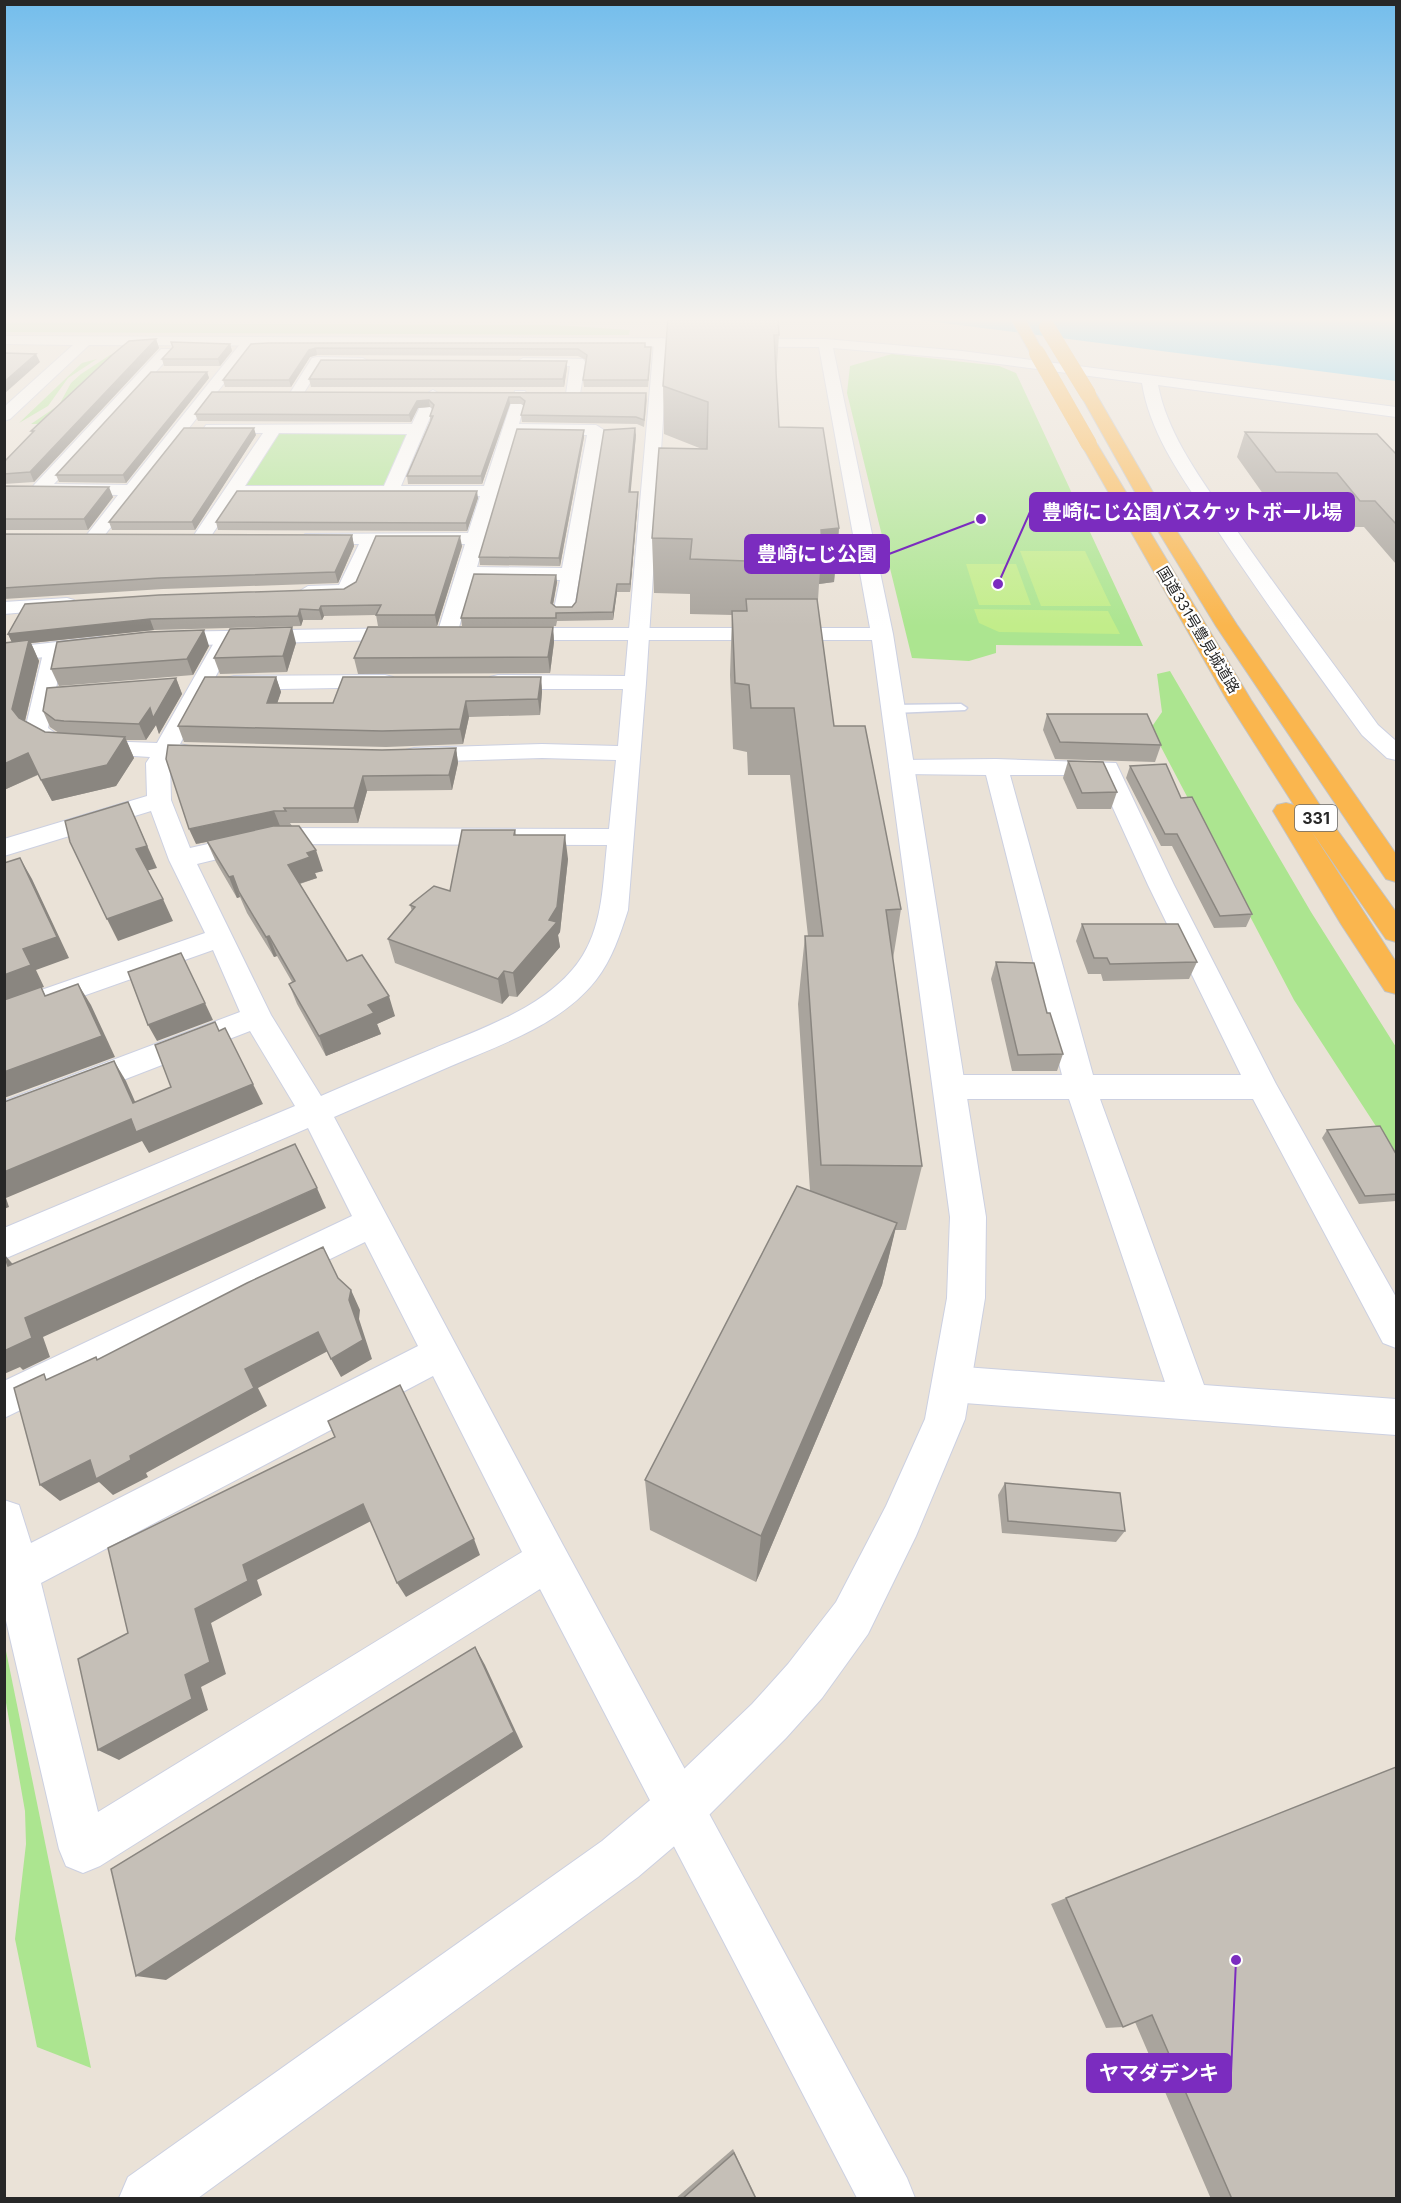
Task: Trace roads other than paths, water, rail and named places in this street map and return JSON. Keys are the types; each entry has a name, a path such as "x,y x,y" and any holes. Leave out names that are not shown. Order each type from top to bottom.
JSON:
{"highway":[{"name":"国道331号豊見城道路","path":"1075,420 1239,700 1314,816 1396,932"},
{"name":"国道331号豊見城道路","path":"1103,420 1153,508 1276,701 1396,873"},
{"path":"1239,700 1239,733 1355,924 1396,984"},
{"name":"331","path":"1276,701 1314,732 1396,838"}],"street":[{"path":"101,420 34,489 131,490"},
{"path":"94,537 188,420"},
{"path":"390,491 422,420"},
{"path":"447,634 513,420"},
{"path":"4,1244 494,1035 537,1013 570,991 592,967 608,938 614,910 656,420"},
{"path":"149,2199 620,1859 680,1808 769,1721 805,1681 852,1618 901,1521 945,1419 966,1298 968,1217 882,634 840,420"},
{"path":"1160,420 1203,494 1370,730 1396,753"},
{"path":"181,428 418,429"},
{"path":"201,538 274,429"},
{"path":"511,429 618,430"},
{"path":"564,609 596,430"},
{"path":"233,491 490,491"},
{"path":"70,537 118,537"},
{"path":"177,537 224,538"},
{"path":"291,538 475,539"},
{"path":"289,593 346,591 370,539"},
{"path":"465,573 570,574"},
{"path":"4,608 84,602"},
{"path":"143,640 227,636 447,634 882,634"},
{"path":"227,636 158,763 159,800 182,860 221,937 257,1017 314,1112 374,1222 548,1560 887,2199"},
{"path":"4,655 121,642"},
{"path":"54,649 56,695 36,730 55,744 72,747 198,752"},
{"path":"179,685 411,681"},
{"path":"481,682 635,683"},
{"path":"386,756 542,751 629,753"},
{"path":"996,766 1081,1089 1191,1401"},
{"path":"902,767 1118,768 1161,885 1262,1087 1396,1331"},
{"path":"4,848 159,800"},
{"path":"182,860 204,852 280,836 620,837"},
{"path":"4,1014 221,937"},
{"path":"4,1114 257,1017"},
{"path":"949,1087 1081,1089 1262,1087"},
{"path":"4,1400 374,1222"},
{"path":"17,1573 441,1353"},
{"path":"951,1384 1396,1417"},
{"path":"4,1520 83,1850 548,1560"}],"lane":[{"path":"893,709 961,708"}],"place":[{"name":"豊崎にじ公園","path":"981,519"},
{"name":"豊崎にじ公園バスケットボール場","path":"998,584"},
{"name":"ヤマダデンキ","path":"1236,1960"}]}
